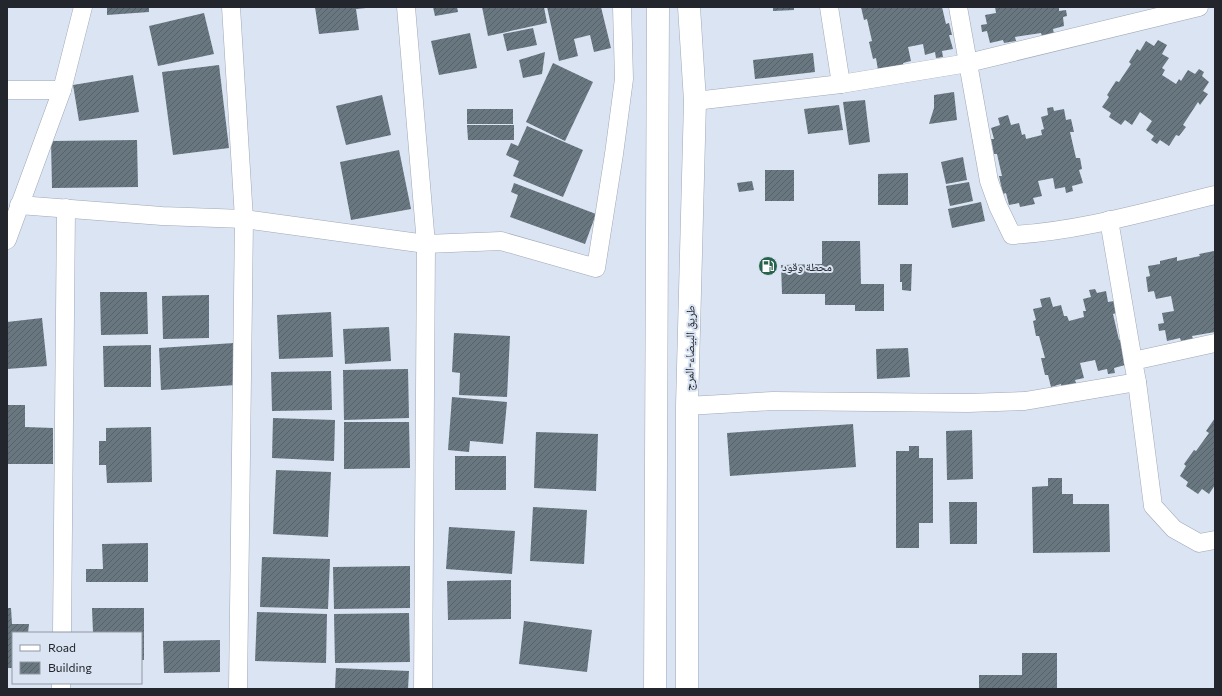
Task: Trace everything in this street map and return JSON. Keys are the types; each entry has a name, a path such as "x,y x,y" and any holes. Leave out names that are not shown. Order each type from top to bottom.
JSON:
{"highway":[{"path":"655,689 658,7"},
{"name":"طريق البيضاء-المرج","path":"687,689 687,406 695,101 688,7"}],"street":[{"path":"7,240 62,90 82,7"},
{"path":"231,7 244,219 238,689"},
{"path":"406,7 426,244 424,689"},
{"path":"19,205 244,219 426,244 501,241 596,268 624,79 622,7"},
{"path":"829,7 841,84"},
{"path":"958,7 989,181 998,206 1012,235 1046,233 1215,195"},
{"path":"695,101 841,84 968,63 1198,7"},
{"path":"7,90 62,90"},
{"path":"62,632 66,208"},
{"path":"1109,220 1137,382 1153,506 1174,529 1199,543 1215,540"},
{"path":"1133,361 1215,343"},
{"path":"687,406 773,401 968,403 1025,401 1137,382"}],"building":[{"path":"107,7 149,7 149,12 107,15"},
{"path":"315,7 366,8 356,9 359,30 319,34"},
{"path":"433,7 457,7 458,12 435,16"},
{"path":"482,7 544,7 547,23 488,36"},
{"path":"547,7 601,7 611,48 594,52 590,35 574,39 578,56 559,61"},
{"path":"773,7 794,7 794,10 773,11"},
{"path":"861,7 942,7 946,24 949,23 952,35 949,35 953,49 942,51 943,57 936,58 935,52 925,55 923,44 908,47 911,61 903,63 904,69 878,70 876,58 873,59 869,42 872,41 867,19 864,20"},
{"path":"995,7 1059,7 1059,11 1066,10 1067,16 1063,17 1064,26 1053,29 1054,34 1042,36 1041,33 1015,37 1016,41 1004,43 1003,40 990,43 987,31 982,32 981,25 987,24 985,15 996,13"},
{"path":"204,13 214,54 158,66 149,26"},
{"path":"533,28 537,45 507,51 503,34"},
{"path":"470,33 477,68 439,75 431,41"},
{"path":"1158,40 1167,45 1162,54 1169,58 1162,68 1165,70 1162,75 1176,84 1179,79 1181,81 1188,70 1195,74 1199,69 1204,72 1202,76 1209,82 1203,91 1208,94 1200,105 1198,102 1183,125 1186,127 1179,136 1176,135 1169,146 1160,140 1157,144 1151,140 1154,136 1146,130 1152,121 1140,112 1132,125 1125,120 1121,125 1109,117 1111,113 1102,107 1109,97 1107,95 1116,81 1119,82 1131,64 1129,62 1137,49 1140,51 1146,41 1154,46"},
{"path":"545,52 542,74 523,78 519,60"},
{"path":"813,53 815,72 755,79 753,60"},
{"path":"553,63 593,82 565,141 526,122"},
{"path":"219,65 229,148 173,155 162,72"},
{"path":"133,75 139,112 79,121 73,85"},
{"path":"954,92 957,120 929,124 934,108 934,95"},
{"path":"382,95 391,135 346,145 336,106"},
{"path":"865,100 870,142 849,145 843,102"},
{"path":"839,105 843,130 808,134 804,109"},
{"path":"1053,107 1054,111 1064,109 1066,120 1071,119 1074,132 1070,132 1076,158 1080,158 1082,169 1079,170 1083,183 1072,186 1073,191 1066,193 1065,187 1055,189 1053,178 1038,181 1042,196 1033,198 1035,204 1020,207 1019,203 1009,205 1006,193 1003,194 999,176 1002,176 997,154 994,154 991,139 994,139 991,128 1000,125 998,118 1008,115 1011,125 1019,123 1022,135 1025,134 1026,139 1042,135 1041,130 1044,129 1041,117 1048,115 1047,108"},
{"path":"467,109 513,109 513,124 467,124"},
{"path":"467,125 514,125 514,140 468,140"},
{"path":"527,126 583,150 563,197 513,176 519,161 506,155 511,143 518,146"},
{"path":"137,140 138,187 52,188 51,141"},
{"path":"399,150 411,209 351,220 340,162"},
{"path":"963,157 967,180 946,184 941,162"},
{"path":"765,170 794,170 794,201 765,201"},
{"path":"908,173 908,205 878,205 878,174"},
{"path":"752,181 754,190 739,192 737,183"},
{"path":"969,182 973,201 950,206 946,186"},
{"path":"514,183 596,214 585,244 510,217 518,195 511,192"},
{"path":"981,202 985,221 952,228 948,209"},
{"path":"822,241 860,241 861,284 884,284 884,311 855,311 855,305 825,305 825,294 782,294 781,265 822,264"},
{"path":"1214,251 1215,332 1192,336 1193,339 1181,341 1180,338 1167,341 1165,330 1159,331 1158,324 1164,323 1162,313 1174,311 1171,296 1156,299 1154,291 1148,292 1146,277 1150,276 1148,266 1160,264 1160,261 1177,257 1177,261"},
{"path":"900,264 912,264 911,291 902,290 902,282 900,282"},
{"path":"1095,289 1097,293 1106,291 1108,302 1114,301 1116,313 1113,314 1119,340 1122,339 1125,351 1122,352 1125,365 1114,368 1115,373 1108,374 1107,369 1098,371 1095,360 1080,363 1084,378 1075,380 1077,386 1062,389 1061,384 1051,387 1048,375 1045,375 1041,358 1045,358 1039,336 1036,336 1033,321 1036,320 1033,309 1042,307 1040,299 1050,297 1053,307 1061,305 1064,316 1067,316 1069,321 1084,317 1083,311 1086,311 1083,299 1091,297 1089,290"},
{"path":"100,292 147,292 148,334 101,335"},
{"path":"209,295 209,338 163,339 162,296"},
{"path":"331,312 333,357 279,359 277,315"},
{"path":"42,318 47,366 7,369 7,322"},
{"path":"389,327 391,361 345,364 343,329"},
{"path":"454,333 510,336 507,397 459,395 460,373 452,372"},
{"path":"234,343 236,385 161,390 159,348"},
{"path":"151,345 151,387 104,387 103,346"},
{"path":"908,348 910,377 877,379 876,349"},
{"path":"408,369 409,418 344,420 343,370"},
{"path":"331,371 332,410 272,411 271,372"},
{"path":"452,397 507,402 503,444 470,441 469,452 448,450"},
{"path":"7,405 25,405 25,427 53,428 53,464 7,464"},
{"path":"273,418 335,420 334,461 272,458"},
{"path":"1215,418 1215,485 1209,494 1202,489 1198,494 1186,486 1188,482 1180,476 1186,466 1184,464 1209,433 1206,431"},
{"path":"344,422 409,422 410,468 344,469"},
{"path":"853,424 856,467 730,476 727,433"},
{"path":"151,427 152,482 107,483 106,465 99,465 99,441 106,441 106,428"},
{"path":"972,430 973,479 947,480 946,431"},
{"path":"536,432 598,434 596,491 534,488"},
{"path":"909,446 919,446 919,458 933,458 933,523 919,523 919,548 896,548 896,451 909,451"},
{"path":"455,456 506,456 506,490 455,490"},
{"path":"276,470 331,472 328,537 273,534"},
{"path":"1048,478 1062,478 1062,494 1073,494 1073,504 1109,504 1110,552 1033,553 1032,487 1048,486"},
{"path":"949,502 977,502 977,544 950,544"},
{"path":"533,507 587,510 584,564 530,561"},
{"path":"449,527 515,531 512,574 446,569"},
{"path":"148,543 148,582 86,582 86,569 103,569 102,544"},
{"path":"262,557 330,559 328,609 260,607"},
{"path":"410,566 410,608 334,609 333,567"},
{"path":"511,580 511,619 448,620 447,581"},
{"path":"7,608 11,608 12,624 29,624 28,632 12,632 12,668 7,668"},
{"path":"92,608 144,608 144,660 142,660 142,632 93,632"},
{"path":"257,612 327,614 326,663 255,661"},
{"path":"409,613 410,662 335,663 334,614"},
{"path":"524,621 592,630 587,672 519,664"},
{"path":"220,640 220,672 164,673 163,641"},
{"path":"1022,653 1057,653 1057,689 979,689 979,675 1022,675"},
{"path":"336,668 409,671 408,689 335,689"}],"place":[{"name":"محطة وقود","path":"768,266"}]}
